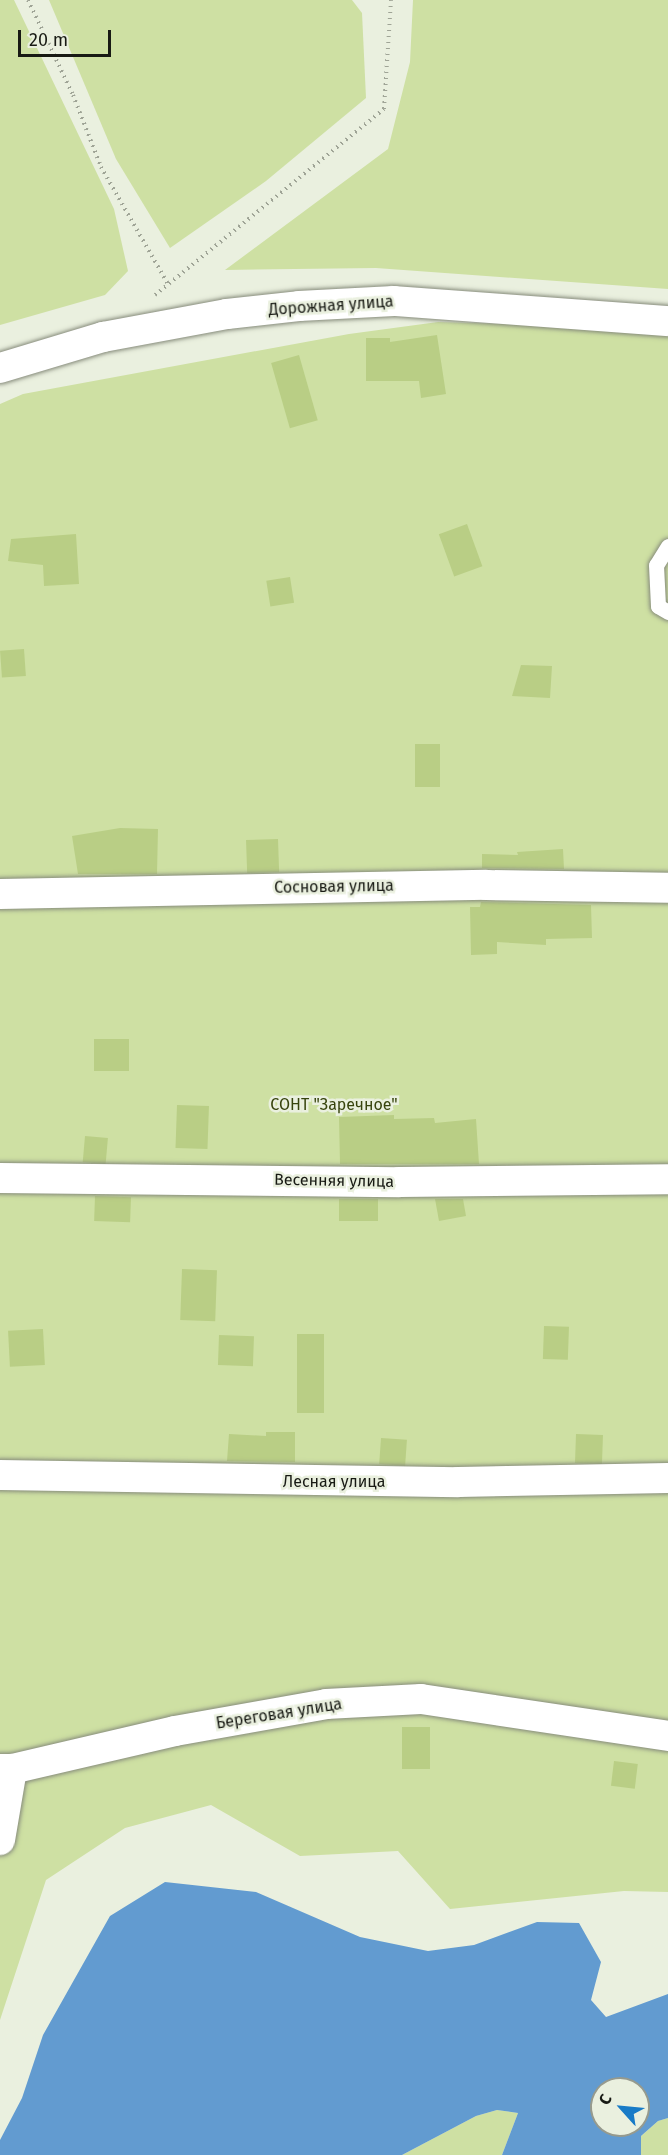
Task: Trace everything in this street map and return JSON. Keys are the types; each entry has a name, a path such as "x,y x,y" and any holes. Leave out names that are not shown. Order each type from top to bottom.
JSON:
{"street":[{"name":"Дорожная улица","path":"0,368 103,337 227,314 299,306 394,301 668,321"},
{"name":"Сосновая улица","path":"0,894 486,885 668,888"},
{"name":"Весенняя улица","path":"0,1178 399,1182 668,1179"},
{"name":"Лесная улица","path":"0,1475 458,1482 668,1478"},
{"name":"Береговая улица","path":"6,1769 175,1731 326,1704 421,1699 668,1736"},
{"path":"0,1840 6,1769"}],"lane":[{"path":"668,546 656,566 658,606 668,612"}],"path":[{"path":"28,0 73,95 101,167 168,284"},
{"path":"149,299 384,109 391,0"}],"green space":[{"path":"0,0 14,0 114,209 128,271 105,295 0,325"},
{"path":"49,0 352,0 362,13 366,98 266,181 170,248 116,159"},
{"path":"413,0 668,0 668,289 376,268 225,270 388,149 410,62"},
{"name":"СОНТ \"Заречное\"","path":"438,322 511,324 668,335 668,1892 624,1891 450,1909 398,1851 300,1856 211,1805 125,1828 46,1880 0,2020 0,404 23,394 349,334"},
{"path":"497,2110 518,2113 502,2155 402,2155 476,2116"},
{"path":"668,2118 668,2155 641,2155 640,2137 650,2137 650,2128 658,2121"}],"water":[{"path":"165,1882 256,1892 360,1937 428,1951 474,1945 537,1922 579,1923 601,1962 591,2000 606,2017 668,1994 668,2118 658,2121 650,2128 650,2077 590,2077 590,2137 641,2137 641,2155 502,2155 518,2113 497,2110 476,2116 402,2155 0,2155 0,2140 22,2098 43,2035 110,1916"}],"building":[{"path":"437,335 446,394 421,398 419,381 366,381 366,338 390,338 390,342"},
{"path":"299,355 318,420 290,428 271,363"},
{"path":"467,524 482,566 454,577 439,534"},
{"path":"76,534 79,584 44,586 43,565 8,561 11,539"},
{"path":"290,577 294,603 270,606 266,581"},
{"path":"24,649 26,676 2,678 0,651"},
{"path":"521,665 552,666 550,698 512,696"},
{"path":"415,744 440,744 440,787 415,787"},
{"path":"120,828 158,829 157,874 78,874 72,836"},
{"path":"278,839 279,872 247,873 246,840"},
{"path":"563,849 564,869 482,868 482,854 518,855 517,852"},
{"path":"481,902 591,905 592,938 546,939 546,945 497,942 497,954 471,955 470,907 480,907"},
{"path":"94,1039 129,1039 129,1071 94,1071"},
{"path":"177,1105 209,1106 207,1149 175,1148"},
{"path":"394,1115 394,1119 434,1118 435,1123 476,1119 479,1164 340,1164 339,1117"},
{"path":"85,1136 108,1138 106,1164 83,1162"},
{"path":"95,1196 131,1197 130,1222 94,1221"},
{"path":"339,1199 378,1199 378,1221 339,1221"},
{"path":"435,1199 463,1199 466,1216 439,1221"},
{"path":"182,1269 217,1270 215,1321 180,1320"},
{"path":"544,1326 569,1327 568,1360 543,1359"},
{"path":"43,1329 45,1365 10,1367 8,1331"},
{"path":"297,1334 324,1334 324,1413 297,1413"},
{"path":"219,1335 254,1336 253,1366 218,1365"},
{"path":"266,1432 295,1432 295,1462 227,1461 229,1434 266,1436"},
{"path":"576,1434 603,1435 602,1464 575,1463"},
{"path":"381,1438 407,1440 405,1466 379,1464"},
{"path":"402,1727 430,1727 430,1769 402,1769"},
{"path":"614,1761 638,1764 635,1789 611,1786"}]}
